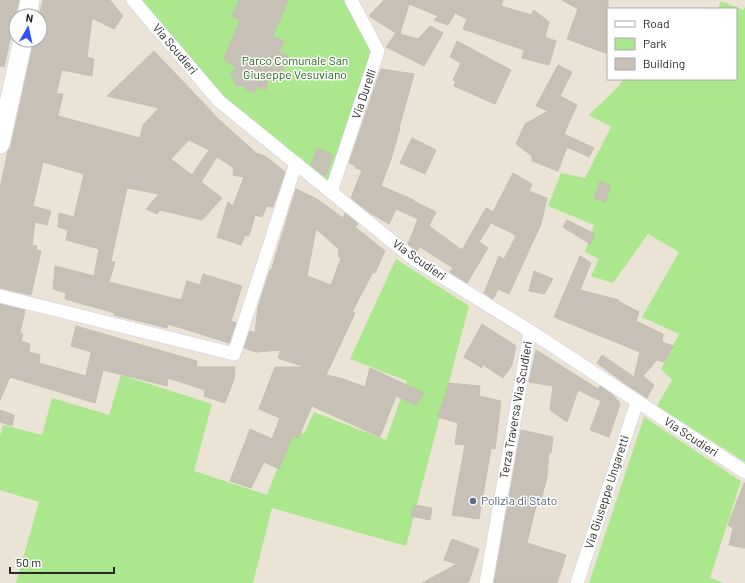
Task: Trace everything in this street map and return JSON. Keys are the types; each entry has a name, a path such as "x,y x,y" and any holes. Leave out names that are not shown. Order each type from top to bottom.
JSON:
{"main road":[{"path":"0,144 21,48"}],"street":[{"name":"Via Scudieri","path":"133,0 218,101 416,260 530,331 745,472"},
{"name":"Via Durelli","path":"331,192 378,52 351,0"},
{"path":"0,296 234,354 296,164"},
{"name":"Terza Traversa Via Scudieri","path":"486,583 530,331"},
{"name":"Via Giuseppe Ungaretti","path":"577,583 637,402"}],"green space":[{"name":"Parco Comunale San Giuseppe Vesuviano","path":"140,0 345,0 373,52 328,183 221,96"},
{"path":"721,1 743,10 745,7 745,462 657,406 672,380 661,369 679,334 642,317 679,252 648,234 613,283 591,276 599,259 585,252 594,225 548,206 561,173 585,178 611,127 589,115 620,85 622,80 737,80 737,8 718,8"},
{"path":"396,259 469,306 406,546 272,508 253,583 16,583 39,502 0,490 0,436 3,425 42,435 52,398 109,415 121,375 212,404 194,471 267,495 293,428 304,434 314,412 386,440 407,381 350,359"},
{"path":"644,417 741,481 710,578 723,583 589,583"}],"building":[{"path":"0,0 19,0 17,8 8,8 8,48 4,67 0,66"},
{"path":"43,0 110,0 123,16 114,29 92,18 87,57 94,59 92,76 62,70 56,94 63,94 58,116 140,138 143,125 159,108 107,96 154,51 213,114 256,153 265,156 285,172 273,207 267,206 262,217 255,215 249,236 245,235 241,245 217,237 228,202 233,206 244,177 233,175 234,168 217,157 201,182 222,198 202,220 160,210 157,214 146,209 159,194 127,188 111,261 115,262 109,282 181,300 187,281 200,285 203,274 242,286 231,321 236,323 229,343 168,324 167,328 114,315 115,313 65,299 66,293 53,289 55,266 94,276 99,249 66,240 68,230 58,227 59,213 74,217 84,174 43,162 33,206 51,211 47,225 35,222 32,245 37,246 36,250 41,251 31,295 0,288 0,188 8,151 11,146 32,48 48,48 48,8 41,8","holes":["189,140 209,150 192,175 171,159"]},
{"path":"239,0 288,0 273,36 284,41 279,53 288,56 281,75 268,81 265,90 257,87 254,93 245,89 244,85 236,86 231,73 236,68 224,59 240,20 232,17"},
{"path":"384,0 503,0 501,6 531,15 534,10 549,22 545,37 556,41 549,65 522,58 524,50 463,29 467,19 455,13 448,25 434,20 438,16 409,4 400,34 418,39 430,26 443,33 424,66 386,47 396,33 369,16"},
{"path":"562,0 608,0 607,54 567,39 578,9"},
{"path":"457,41 511,70 495,104 454,86 456,81 453,80 461,63 450,57"},
{"path":"558,65 572,72 560,96 577,105 564,134 594,148 589,157 567,147 558,171 532,161 532,156 516,144 525,124 548,111 536,106"},
{"path":"381,69 414,74 391,159 381,186 414,200 436,212 429,226 462,250 486,208 493,212 513,173 532,184 529,191 547,198 541,224 509,294 498,289 493,299 484,293 499,256 504,259 516,236 510,232 491,223 479,242 488,248 467,283 450,272 453,268 420,247 417,251 408,244 418,219 396,209 389,224 370,213 351,198 362,170 355,168 356,166 349,163"},
{"path":"412,138 436,150 425,174 400,163"},
{"path":"317,148 333,155 326,175 323,175 311,165"},
{"path":"600,181 611,186 605,202 594,198"},
{"path":"296,189 317,199 343,218 345,213 358,224 355,227 385,251 375,273 373,272 352,312 355,313 326,375 340,378 365,387 370,368 424,393 416,405 396,396 380,437 312,406 298,438 293,435 279,469 264,462 251,488 230,481 250,429 272,439 280,418 259,409 275,367 305,367 278,358 281,350 256,352 244,348 250,331 255,333 258,307 270,270 271,271","holes":["316,229 339,249 338,256 341,258 331,285 307,276"]},
{"path":"567,220 595,234 590,244 563,227"},
{"path":"580,256 591,263 580,290 619,300 618,301 639,312 636,321 663,334 662,342 673,346 664,362 657,360 643,376 654,385 647,398 597,363 602,355 634,377 640,352 554,317"},
{"path":"534,271 553,279 544,294 529,291"},
{"path":"0,304 25,310 20,333 23,334 21,341 30,344 29,352 40,355 39,363 86,376 91,352 71,346 76,326 197,361 196,367 235,367 234,379 225,403 204,396 205,390 168,378 167,386 103,370 95,403 10,377 0,400"},
{"path":"482,324 516,346 512,365 503,378 482,364 482,368 464,357"},
{"path":"536,350 598,389 600,386 613,395 619,402 620,404 609,437 590,430 601,401 578,390 567,422 550,410 553,386 529,382"},
{"path":"449,383 480,386 479,396 501,401 495,449 491,448 479,519 452,515 465,445 455,444 458,423 438,417"},
{"path":"0,410 14,415 12,426 0,422"},
{"path":"521,430 553,437 551,453 549,452 547,477 541,500 537,502 527,543 566,555 557,583 494,583"},
{"path":"744,483 745,548 729,545 733,528 728,525"},
{"path":"414,505 432,508 430,520 411,516"},
{"path":"452,539 479,549 469,582 422,583 457,564 444,560"}],"place":[{"name":"Polizia di Stato","path":"473,501"}]}
